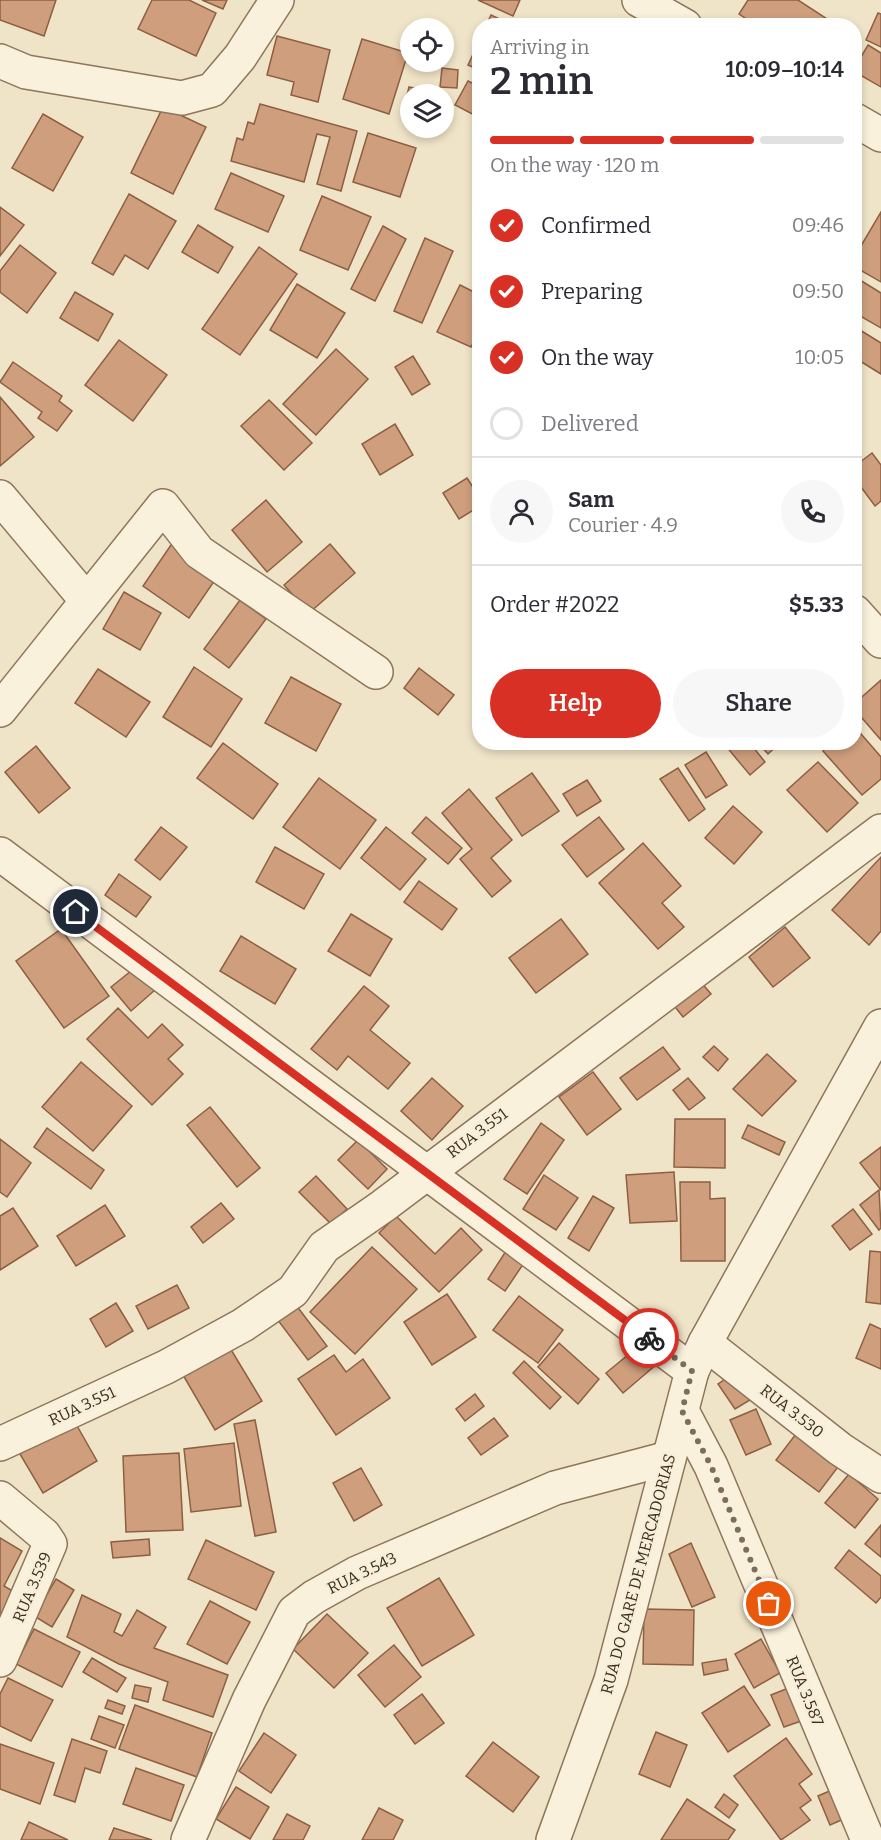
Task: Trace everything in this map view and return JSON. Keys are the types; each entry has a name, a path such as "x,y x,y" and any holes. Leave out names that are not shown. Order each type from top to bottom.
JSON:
{"street":[{"path":"0,61 26,72 182,98 212,90 240,57 277,0"},
{"path":"639,0 671,18"},
{"path":"862,124 881,135"},
{"path":"0,497 87,601"},
{"path":"0,710 163,506 199,552 376,672"},
{"path":"862,620 881,642"},
{"name":"RUA 3.551","path":"0,1444 166,1367 243,1325 293,1291 324,1247 881,831"},
{"name":"RUA 3.530","path":"0,854 362,1127 698,1357 881,1476"},
{"name":"RUA DO GARE DE MERCADORIAS","path":"553,1840 611,1680 698,1357 881,1026"},
{"name":"RUA 3.587","path":"682,1411 711,1466 868,1840"},
{"name":"RUA 3.543","path":"188,1840 249,1700 294,1612 314,1597 357,1573 555,1488 669,1458"},
{"name":"RUA 3.539","path":"0,1498 44,1535 50,1544 0,1660"}],"building":[{"path":"0,0 56,0 44,36 0,20"},
{"path":"152,0 189,0 216,13 196,56 138,29"},
{"path":"202,0 227,0 223,9"},
{"path":"478,0 520,0 513,16"},
{"path":"748,0 798,0 826,18 745,18 739,14"},
{"path":"878,13 881,14 881,47 866,40"},
{"path":"277,36 330,50 318,102 291,95 294,82 267,75"},
{"path":"362,39 400,51 400,72 402,72 389,114 343,99"},
{"path":"868,45 881,53 881,87 862,76 862,55"},
{"path":"458,70 457,88 454,88 454,84 440,84 442,72"},
{"path":"468,81 472,83 472,114 455,105"},
{"path":"260,104 357,131 341,191 317,184 330,137 317,134 304,182 231,161 237,138 243,140 248,122 254,124"},
{"path":"163,107 206,127 173,194 131,173"},
{"path":"43,114 83,137 53,191 12,168"},
{"path":"368,133 416,148 400,197 353,182"},
{"path":"231,173 284,196 268,232 215,209"},
{"path":"129,194 176,221 148,269 125,255 113,275 92,263"},
{"path":"322,196 371,217 348,270 300,250"},
{"path":"0,207 24,225 0,256"},
{"path":"881,212 881,282 862,271 862,244"},
{"path":"198,225 233,247 218,273 182,252"},
{"path":"383,226 406,239 375,301 351,289"},
{"path":"425,238 453,251 422,323 394,311"},
{"path":"20,245 56,273 27,313 0,292 0,271"},
{"path":"259,247 297,274 240,355 202,329"},
{"path":"862,281 881,293 881,328 862,317"},
{"path":"297,284 345,313 317,358 270,330"},
{"path":"460,285 472,291 471,347 437,332"},
{"path":"75,292 113,314 98,341 60,318"},
{"path":"862,331 881,343 881,374 862,362"},
{"path":"119,340 167,375 133,421 85,385"},
{"path":"336,349 368,379 316,435 283,404"},
{"path":"413,356 430,384 412,395 395,367"},
{"path":"13,362 62,396 59,401 72,411 57,431 38,418 42,412 0,382"},
{"path":"0,397 34,437 0,466"},
{"path":"269,400 312,443 284,470 241,426"},
{"path":"395,424 413,455 380,475 362,444"},
{"path":"872,453 881,465 881,501 875,506 862,488 862,461"},
{"path":"467,478 472,486 472,511 459,519 443,493"},
{"path":"266,500 302,542 267,572 232,530"},
{"path":"173,542 219,574 189,618 143,586"},
{"path":"330,544 355,573 309,613 284,585"},
{"path":"124,592 161,613 140,650 103,629"},
{"path":"240,600 266,619 229,668 204,649"},
{"path":"194,667 242,699 211,747 163,717"},
{"path":"419,668 454,695 438,715 404,688"},
{"path":"98,669 150,702 126,737 75,703"},
{"path":"291,677 341,704 316,751 265,723"},
{"path":"881,680 881,740 862,718 862,697"},
{"path":"862,735 881,757 881,779 862,795 823,751 862,750"},
{"path":"223,743 278,784 253,819 197,778"},
{"path":"36,746 70,788 39,813 5,772"},
{"path":"729,750 755,750 765,762 750,775"},
{"path":"706,752 727,785 706,798 685,765"},
{"path":"818,762 858,803 827,832 787,790"},
{"path":"678,768 705,809 689,821 660,779"},
{"path":"532,773 559,811 522,836 496,798"},
{"path":"319,778 376,820 340,869 283,827"},
{"path":"587,780 601,801 577,816 563,794"},
{"path":"469,789 512,840 491,858 511,881 492,897 460,859 472,849 442,813"},
{"path":"733,806 762,832 734,864 705,838"},
{"path":"426,817 462,848 448,864 412,833"},
{"path":"599,817 624,849 587,877 562,845"},
{"path":"161,827 187,847 160,880 135,860"},
{"path":"386,827 426,859 400,890 361,858"},
{"path":"643,843 681,886 662,903 684,927 658,949 599,883"},
{"path":"275,847 324,874 304,909 256,882"},
{"path":"881,857 881,931 869,945 832,910"},
{"path":"119,874 151,897 136,917 105,895"},
{"path":"419,881 457,909 442,930 404,902"},
{"path":"351,914 392,939 370,976 328,951"},
{"path":"561,919 588,954 536,993 509,958"},
{"path":"785,927 810,958 773,987 749,957"},
{"path":"61,929 109,996 64,1028 16,961"},
{"path":"241,936 296,969 275,1004 220,971"},
{"path":"136,967 155,990 131,1011 111,987"},
{"path":"700,981 711,994 683,1017 672,1003"},
{"path":"364,986 389,1006 370,1030 410,1063 388,1089 348,1056 337,1070 311,1049"},
{"path":"118,1008 148,1038 162,1024 183,1045 168,1059 183,1074 152,1105 87,1039"},
{"path":"714,1046 728,1059 718,1071 703,1057"},
{"path":"663,1047 680,1069 637,1100 620,1078"},
{"path":"767,1054 796,1081 762,1116 733,1089"},
{"path":"81,1062 132,1106 93,1151 42,1107"},
{"path":"593,1072 621,1109 587,1135 559,1097"},
{"path":"432,1078 463,1106 432,1140 401,1111"},
{"path":"688,1078 705,1098 689,1110 673,1090"},
{"path":"210,1107 260,1168 237,1187 187,1125"},
{"path":"675,1119 725,1119 725,1168 674,1167"},
{"path":"541,1123 564,1140 527,1194 504,1179"},
{"path":"748,1125 785,1142 779,1155 742,1138"},
{"path":"47,1128 104,1170 91,1189 34,1147"},
{"path":"0,1139 31,1163 7,1197 0,1192"},
{"path":"358,1140 387,1169 368,1189 338,1160"},
{"path":"881,1147 881,1190 860,1163"},
{"path":"674,1172 677,1221 630,1223 626,1175"},
{"path":"544,1175 578,1198 556,1230 523,1209"},
{"path":"316,1176 347,1209 331,1224 299,1192"},
{"path":"680,1182 710,1182 710,1199 725,1198 725,1261 681,1261"},
{"path":"879,1190 881,1228 879,1230 860,1205"},
{"path":"593,1196 614,1208 589,1251 568,1238"},
{"path":"221,1203 234,1219 203,1243 191,1227"},
{"path":"105,1205 125,1236 76,1266 57,1236"},
{"path":"13,1208 38,1246 0,1270 0,1216"},
{"path":"853,1209 872,1234 850,1250 832,1226"},
{"path":"396,1216 435,1254 461,1228 482,1250 439,1292 379,1233"},
{"path":"372,1247 417,1289 355,1354 310,1312"},
{"path":"506,1251 524,1263 505,1291 488,1279"},
{"path":"870,1251 881,1252 881,1304 866,1302"},
{"path":"177,1285 189,1308 148,1329 136,1306"},
{"path":"447,1294 476,1337 432,1365 404,1322"},
{"path":"519,1296 563,1330 538,1363 493,1330"},
{"path":"116,1303 133,1331 106,1347 90,1319"},
{"path":"296,1305 327,1346 308,1360 277,1319"},
{"path":"870,1324 881,1329 881,1369 856,1358"},
{"path":"559,1343 599,1379 578,1404 538,1367"},
{"path":"640,1345 657,1364 623,1393 606,1373"},
{"path":"230,1348 262,1401 215,1430 183,1375"},
{"path":"334,1355 346,1372 363,1359 390,1398 336,1435 298,1379"},
{"path":"524,1361 561,1397 550,1409 513,1373"},
{"path":"733,1374 750,1400 735,1409 718,1384"},
{"path":"475,1394 484,1406 465,1421 456,1409"},
{"path":"756,1409 771,1444 746,1455 730,1420"},
{"path":"72,1417 97,1461 43,1493 17,1449"},
{"path":"494,1418 508,1436 481,1455 468,1438"},
{"path":"255,1420 276,1532 255,1536 234,1424"},
{"path":"799,1430 841,1463 819,1492 776,1460"},
{"path":"234,1443 241,1506 191,1512 184,1449"},
{"path":"179,1453 183,1530 126,1532 123,1456"},
{"path":"361,1468 382,1505 354,1521 333,1483"},
{"path":"849,1474 878,1499 855,1528 825,1503"},
{"path":"881,1525 881,1557 865,1544"},
{"path":"0,1538 22,1551 4,1586 16,1593 0,1622"},
{"path":"149,1539 150,1555 113,1558 111,1542"},
{"path":"206,1540 274,1572 256,1610 188,1579"},
{"path":"691,1543 715,1597 692,1607 669,1554"},
{"path":"849,1550 881,1576 881,1597 876,1603 835,1568"},
{"path":"439,1578 474,1635 422,1666 387,1608"},
{"path":"56,1579 74,1590 52,1627 34,1616"},
{"path":"82,1595 121,1614 114,1632 122,1636 137,1610 166,1627 154,1648 228,1675 213,1717 163,1700 168,1682 119,1664 67,1637"},
{"path":"210,1601 250,1622 227,1664 187,1644"},
{"path":"644,1609 694,1610 693,1665 643,1664"},
{"path":"327,1614 368,1653 334,1688 293,1649"},
{"path":"34,1629 80,1652 62,1687 16,1664"},
{"path":"761,1639 780,1673 754,1688 735,1654"},
{"path":"394,1645 421,1677 385,1707 358,1675"},
{"path":"92,1658 126,1678 117,1692 83,1672"},
{"path":"726,1659 728,1670 704,1675 702,1663"},
{"path":"8,1678 53,1700 31,1741 0,1726 0,1694"},
{"path":"135,1685 151,1688 148,1702 132,1698"},
{"path":"744,1686 770,1725 728,1752 702,1713"},
{"path":"791,1687 804,1720 784,1727 771,1695"},
{"path":"422,1694 444,1723 415,1744 394,1715"},
{"path":"108,1700 125,1706 122,1714 105,1708"},
{"path":"135,1705 212,1733 197,1777 119,1749"},
{"path":"99,1716 124,1725 115,1748 91,1739"},
{"path":"656,1732 687,1745 670,1787 639,1774"},
{"path":"264,1733 296,1755 271,1793 239,1771"},
{"path":"786,1738 812,1774 799,1784 811,1800 800,1808 810,1820 781,1840 734,1776"},
{"path":"72,1739 107,1751 100,1773 85,1768 75,1802 54,1795"},
{"path":"493,1742 539,1777 513,1812 466,1776"},
{"path":"0,1744 54,1763 40,1804 0,1789"},
{"path":"136,1768 184,1785 171,1821 123,1804"},
{"path":"236,1787 269,1807 250,1839 216,1819"},
{"path":"834,1789 846,1818 830,1825 818,1796"},
{"path":"724,1794 738,1805 729,1818 715,1807"},
{"path":"687,1799 735,1830 728,1840 661,1840"},
{"path":"379,1808 403,1820 393,1840 362,1840"},
{"path":"287,1814 310,1826 303,1840 273,1840"},
{"path":"29,1822 68,1840 21,1840"},
{"path":"114,1828 152,1840 109,1840"}],"way so far":[{"path":"649,1338 692,1371 682,1411 711,1466 769,1604"}],"route":[{"path":"76,912 362,1127 426,1171 649,1338"}]}
